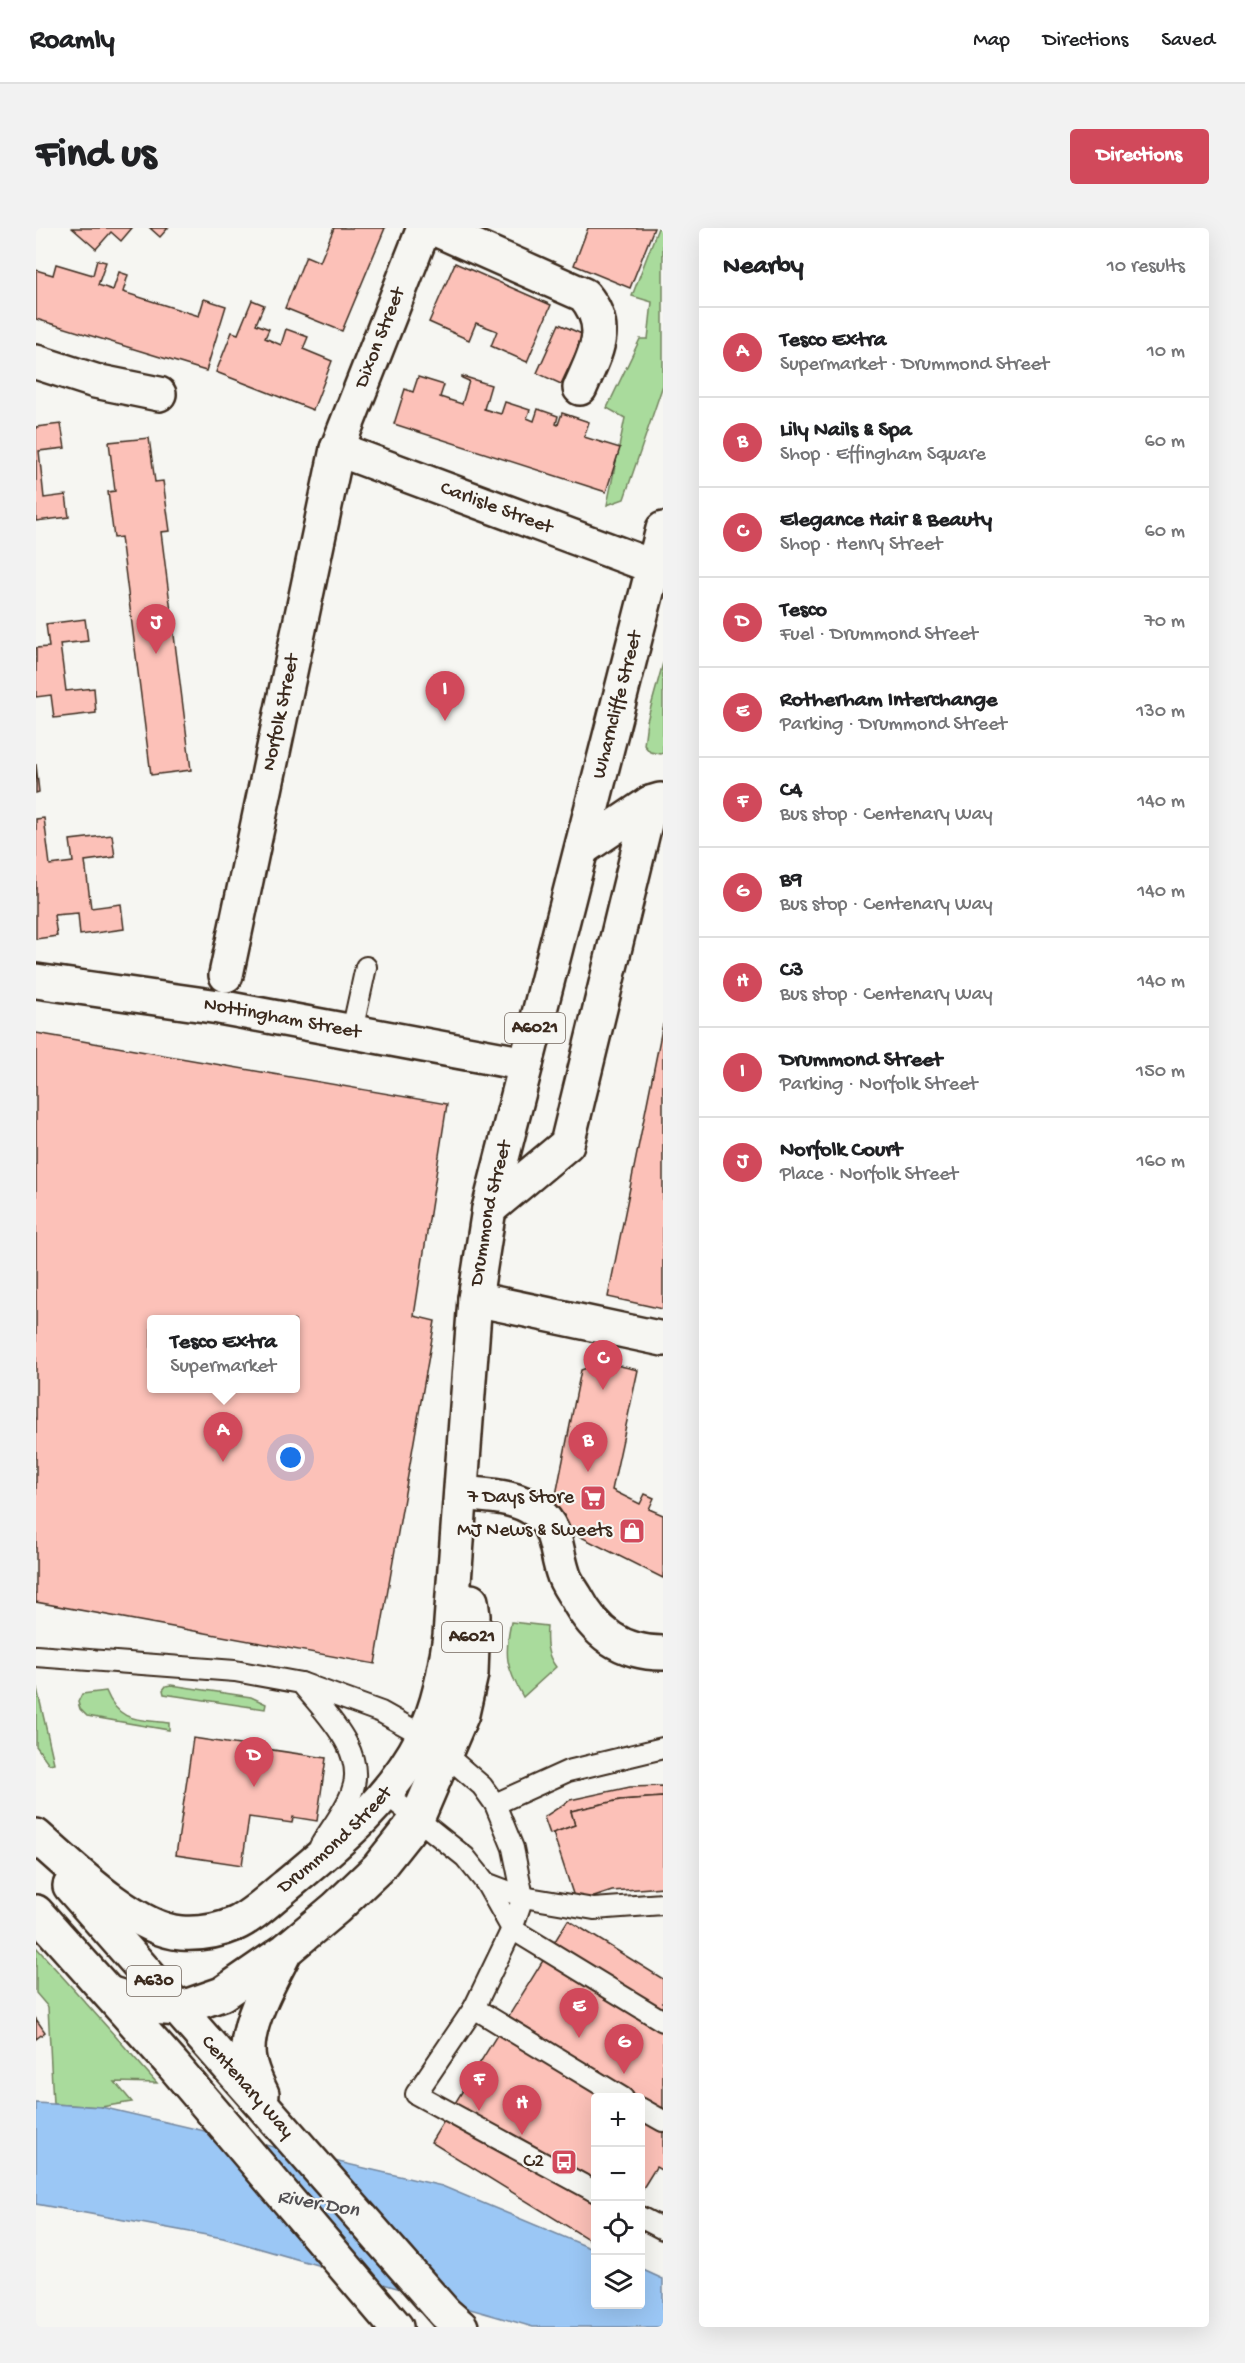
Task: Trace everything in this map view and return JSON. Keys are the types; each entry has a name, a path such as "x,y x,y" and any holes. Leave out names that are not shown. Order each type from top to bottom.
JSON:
{"main road":[{"name":"Dixon Street","path":"337,449 424,228"},
{"path":"433,228 584,295 596,308 600,328 595,351 580,388"},
{"path":"36,362 95,381 159,394"},
{"name":"Carlisle Street","path":"337,449 654,567"},
{"name":"Norfolk Street","path":"226,975 337,449"},
{"name":"Wharncliffe Street","path":"583,848 663,529"},
{"path":"583,848 656,801"},
{"path":"489,1209 567,1144 656,801"},
{"name":"Drummond Street","path":"36,1836 120,1906 152,1925 180,1933 206,1932 236,1924 306,1869 364,1817 462,1714 471,1674 473,1616 461,1505 475,1299 489,1209 583,848"},
{"name":"Nottingham Street","path":"36,981 210,1005 526,1064"},
{"path":"475,1299 663,1339"},
{"path":"461,1505 518,1501 537,1512 554,1533 563,1574 588,1619 615,1643 650,1653 663,1653"},
{"name":"Drummond Street","path":"109,1993 152,2007 179,2009 222,1994 286,1950 336,1908 378,1868 417,1819 434,1745"},
{"name":"Centenary Way","path":"36,1848 453,2320"},
{"name":"A630","path":"36,1912 173,2065 396,2327"},
{"name":"Drummond Street","path":"272,2114 252,2075 248,2049 258,2006 286,1950"}],"lane":[{"path":"352,1031 366,967"},
{"path":"36,1656 235,1671 301,1683 381,1712 434,1745 482,1786 495,1804 513,1848 523,1897 512,1929 474,2008 416,2094 591,2189"},
{"path":"301,1683 346,1741 356,1768 352,1793 306,1869"},
{"path":"495,1804 568,1772 663,1748"},
{"path":"386,1794 465,1857 486,1883 512,1929 663,2021"},
{"path":"486,1883 523,1897 594,1909 663,1904"},
{"path":"474,2008 616,2093"},
{"path":"645,2111 663,2121"},
{"path":"645,2220 663,2229"}],"green space":[{"path":"658,228 663,228 663,385 624,499 607,505 625,418 607,408 640,339 648,339 652,302 632,296"},
{"path":"663,663 663,753 661,754 650,752 644,745 647,721"},
{"path":"511,1622 547,1626 547,1648 556,1667 523,1697 508,1661"},
{"path":"36,1684 54,1763 49,1764 36,1746"},
{"path":"166,1686 251,1697 266,1704 265,1709 164,1694 163,1690"},
{"path":"106,1691 111,1701 123,1714 139,1720 169,1723 169,1730 87,1716 80,1709 78,1702 82,1694"},
{"path":"36,1947 157,2083 115,2082 132,2102 101,2107 53,2104 48,2007 36,1993"}],"water":[{"name":"River Don","path":"36,2103 101,2107 442,2186 591,2248 591,2309 645,2309 645,2271 663,2279 663,2327 533,2327 223,2238 36,2204"}],"building":[{"path":"72,228 132,228 121,241 111,232 96,249"},
{"path":"150,228 168,228 160,237"},
{"path":"334,228 385,228 342,331 285,308 306,256 320,262"},
{"path":"588,228 654,228 630,288 574,265"},
{"path":"97,260 106,262 98,285 113,290 119,272 128,275 123,292 199,316 204,299 226,306 206,371 36,319 36,270 53,275 56,264 93,275"},
{"path":"455,263 551,305 527,362 491,346 497,331 476,323 469,340 429,322"},
{"path":"252,300 264,305 256,324 269,329 265,338 281,345 286,329 308,337 303,349 332,361 313,410 216,372 232,332 238,334"},
{"path":"559,324 584,335 561,384 537,373"},
{"path":"462,376 491,385 484,409 501,414 505,402 530,410 527,418 534,421 538,409 558,416 556,424 558,425 562,413 589,422 584,437 620,448 606,492 394,424 405,389 413,392 418,377 444,385 440,397 462,404 469,381"},
{"path":"61,424 65,448 39,451 44,498 66,495 69,517 36,521 36,427"},
{"path":"149,438 155,482 163,481 170,531 161,532 191,770 151,775 121,537 114,538 108,492 115,491 109,442"},
{"path":"85,619 88,641 60,644 66,691 94,688 96,713 54,718 51,695 36,697 36,648 49,647 46,624"},
{"path":"36,764 39,792 36,793"},
{"path":"44,818 50,865 73,862 70,840 112,835 115,857 85,861 91,908 121,904 124,929 80,935 78,913 54,915 57,936 36,939 36,819"},
{"path":"663,1024 663,1309 608,1297"},
{"path":"36,1033 447,1104 414,1316 435,1321 375,1664 36,1602"},
{"path":"603,1362 638,1370 612,1490 640,1504 645,1494 654,1498 649,1509 663,1515 663,1578 561,1527 554,1505 581,1370"},
{"path":"193,1738 326,1758 317,1821 293,1817 292,1823 249,1817 242,1865 176,1855"},
{"path":"663,1786 663,1797 620,1800 571,1811 575,1825 550,1834 544,1817 570,1800 630,1787"},
{"path":"663,1797 663,1887 612,1891 576,1903 553,1833 575,1825 571,1811 620,1800"},
{"path":"568,1920 663,1979 663,2171 656,2167 645,2185 645,2093 591,2093 591,2241 431,2142"},
{"path":"36,2019 45,2032 36,2039"}],"place":[{"name":"Norfolk Court","path":"156,654"},
{"name":"Drummond Street","path":"445,721"},
{"name":"Elegance Hair & Beauty","path":"603,1390"},
{"name":"Tesco Extra","path":"223,1462"},
{"name":"Lily Nails & Spa","path":"588,1472"},
{"name":"7 Days Store","path":"593,1498"},
{"name":"MJ News & Sweets","path":"632,1531"},
{"name":"Tesco","path":"254,1787"},
{"name":"Rotherham Interchange","path":"579,2038"},
{"name":"B9","path":"624,2074"},
{"name":"C4","path":"479,2111"},
{"name":"C3","path":"522,2135"},
{"name":"C2","path":"564,2162"}]}
